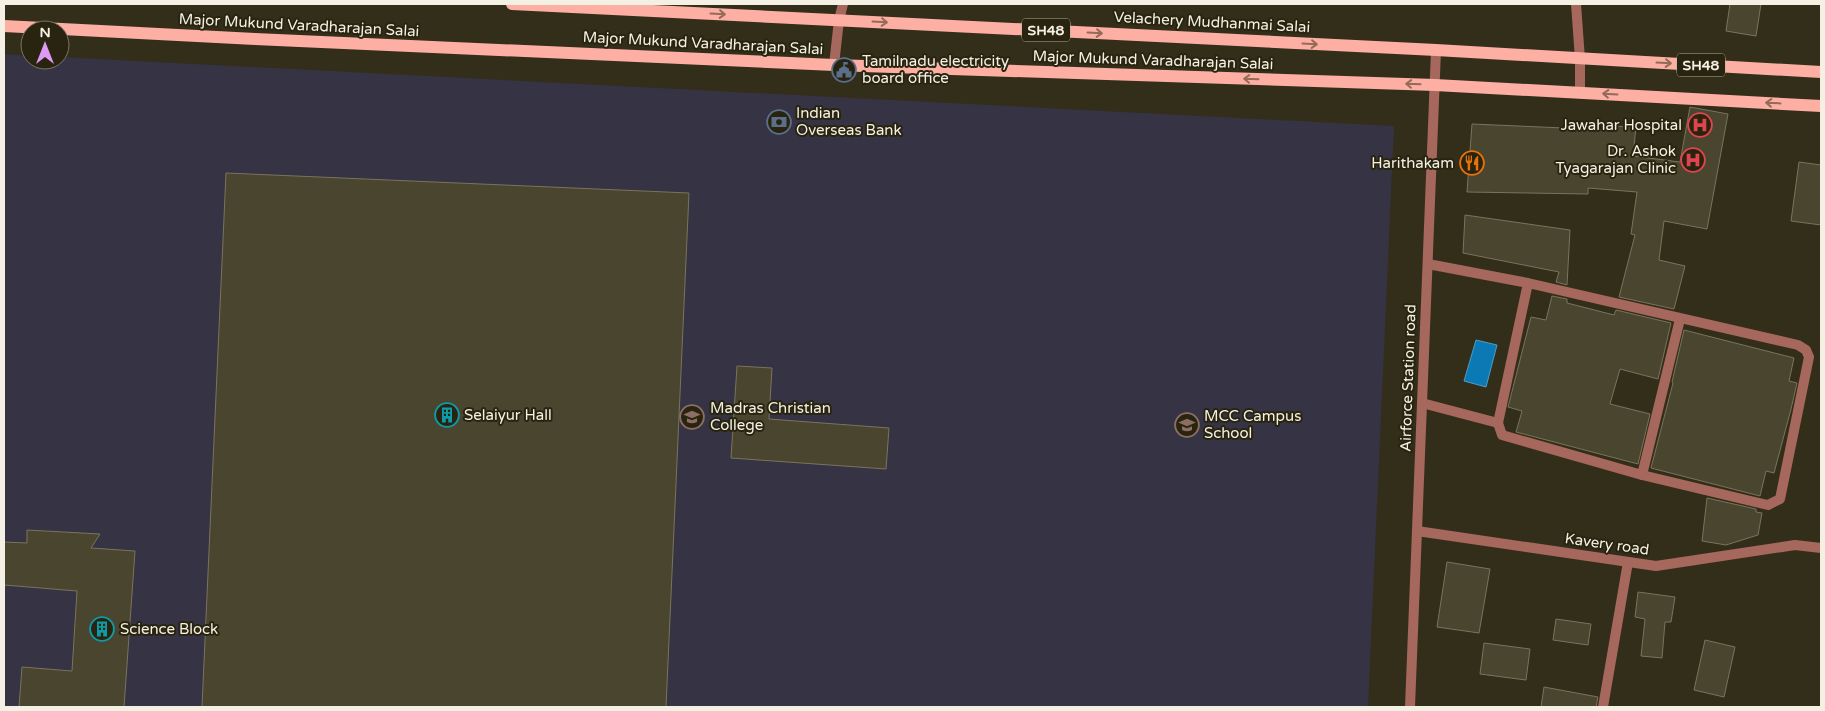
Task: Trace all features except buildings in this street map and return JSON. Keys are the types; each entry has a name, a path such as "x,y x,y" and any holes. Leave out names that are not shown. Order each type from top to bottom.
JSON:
{"main road":[{"name":"Velachery Mudhanmai Salai","path":"512,4 1436,50 1580,59"},
{"name":"Major Mukund Varadharajan Salai","path":"4,26 255,40 834,65 1435,85 1821,106"},
{"name":"SH48","path":"1580,59 1821,72"}],"street":[{"path":"834,65 839,20 843,4"},
{"path":"1576,4 1580,92"},
{"name":"Airforce Station road","path":"1410,707 1436,50"},
{"path":"1428,264 1528,283 1798,345 1806,350 1809,357 1780,499 1768,505 1642,475 1502,435 1498,423 1528,283"},
{"path":"1642,475 1680,319"},
{"path":"1422,403 1498,423"},
{"name":"Kavery road","path":"1417,531 1656,566 1795,544 1821,548"},
{"path":"1603,707 1628,562"}],"shaded area":[{"name":"Madras Christian College","path":"4,54 20,55 20,70 70,70 70,58 1394,126 1368,707 4,707"}],"water":[{"path":"1476,340 1497,345 1486,387 1464,381"}],"place":[{"name":"Tamilnadu electricity board office","path":"844,70"},
{"name":"Indian Overseas Bank","path":"779,122"},
{"name":"Jawahar Hospital","path":"1700,125"},
{"name":"Dr. Ashok Tyagarajan Clinic","path":"1693,160"},
{"name":"Harithakam","path":"1472,163"},
{"name":"Selaiyur Hall","path":"447,415"},
{"name":"Madras Christian College","path":"692,417"},
{"name":"MCC Campus School","path":"1187,425"},
{"name":"Science Block","path":"102,629"}]}
